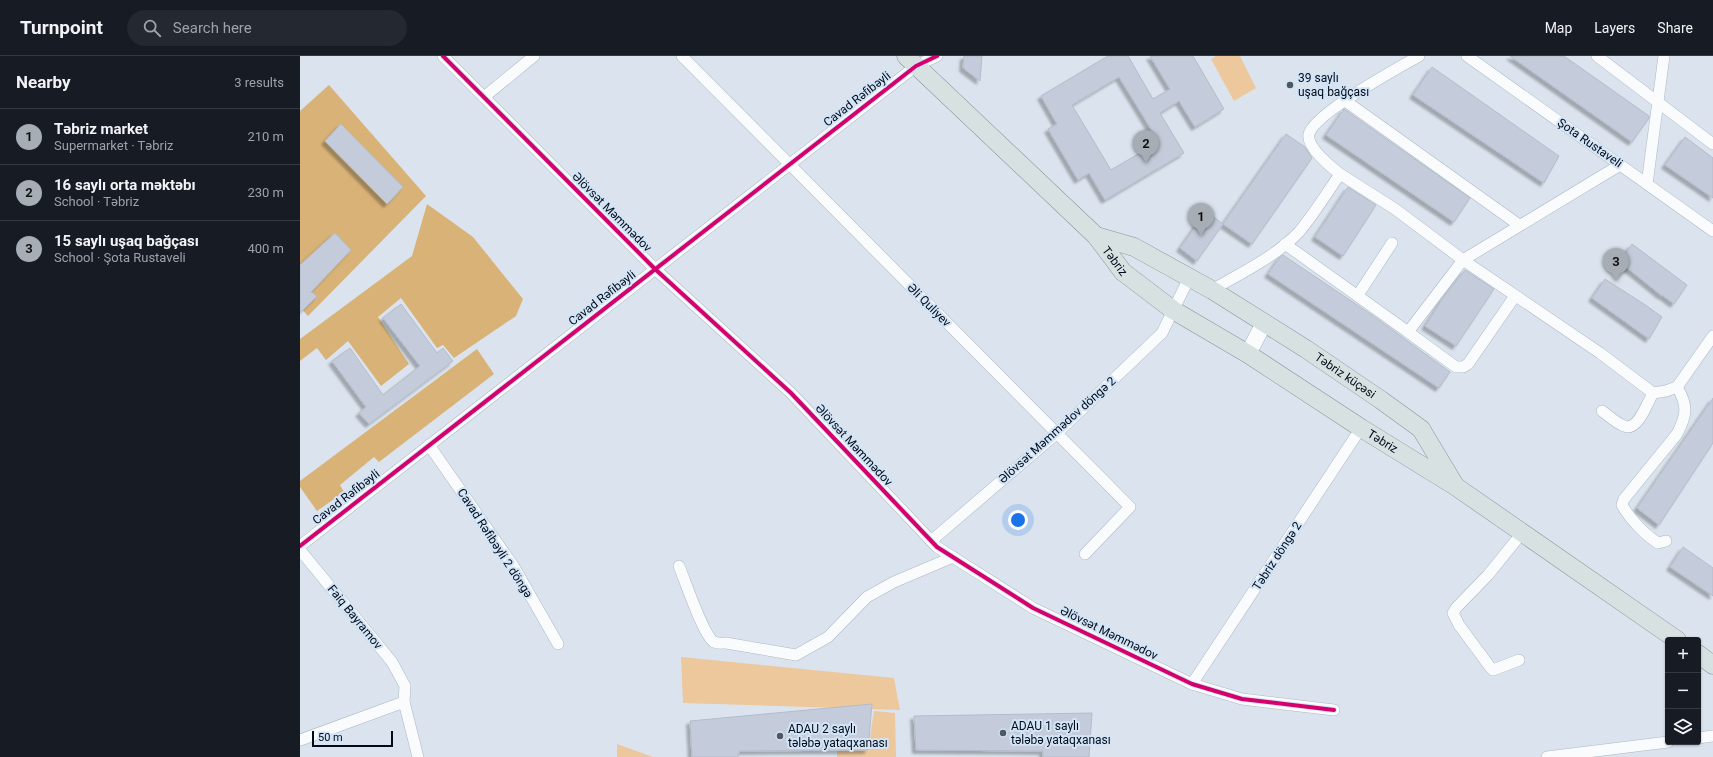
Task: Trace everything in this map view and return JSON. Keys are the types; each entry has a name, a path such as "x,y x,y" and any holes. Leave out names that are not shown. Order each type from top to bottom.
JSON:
{"main road":[{"name":"Təbriz","path":"911,61 1096,236 1123,272 1173,310 1248,354 1361,428 1455,486 1673,637"},
{"name":"Təbriz","path":"1096,236 1134,247 1212,290"},
{"name":"Təbriz küçəsi","path":"1212,290 1312,353 1421,430 1455,486"},
{"path":"1248,354 1264,323"},
{"path":"1701,656 1713,665"}],"street":[{"name":"Əlövsət Məmmədov","path":"443,56 655,269 791,393 937,548 1033,608 1192,684 1242,699 1334,710"},
{"path":"484,97 534,56"},
{"name":"Əli Quliyev","path":"682,56 1130,508 1085,554"},
{"name":"Cavad Rəfibəyli","path":"300,546 790,164 911,61 937,56"},
{"path":"1419,56 1344,100 1314,126 1309,134 1309,138 1318,155 1328,165 1395,209 1463,260 1515,296 1600,352 1653,393 1666,392 1677,387 1713,336"},
{"name":"Şota Rustaveli","path":"1467,56 1713,231"},
{"path":"1597,56 1713,144"},
{"path":"1648,184 1664,56"},
{"path":"1344,100 1519,225"},
{"path":"1408,332 1463,260 1620,165"},
{"path":"1212,290 1267,258 1285,244 1299,231 1340,174"},
{"path":"1358,295 1392,243"},
{"path":"1285,244 1456,366 1463,367 1468,364 1515,296"},
{"name":"Əlövsət Məmmədov döngə 2","path":"931,541 1056,434 1162,333 1189,278"},
{"path":"1666,541 1658,543 1654,540 1634,521 1622,505 1624,499 1677,434 1683,422 1685,409 1682,396 1677,387"},
{"path":"1602,411 1624,426 1631,427 1637,424 1653,393"},
{"name":"Təbriz döngə 2","path":"1192,684 1361,428"},
{"name":"Cavad Rəfibəyli 2 döngə","path":"429,445 514,567 558,644"},
{"path":"1519,660 1493,670 1459,625 1453,613 1488,575 1522,533"},
{"name":"Faiq Bayramov","path":"300,550 392,662 405,686 404,702"},
{"path":"679,566 704,628 712,640 716,643 726,643 796,655 828,637 867,596 894,582 953,557"},
{"path":"300,740 404,702 418,757"},
{"path":"1701,738 1713,736"},
{"path":"1547,757 1630,752 1665,743"}],"shaded area":[{"path":"1216,56 1240,56 1256,88 1234,101 1211,59"},
{"path":"329,85 426,196 308,316 300,307 300,111"},
{"path":"427,204 473,237 523,299 516,316 454,358 443,345 437,348 401,298 378,317 409,364 381,386 348,341 326,360 317,348 300,361 300,339 412,256"},
{"path":"477,349 494,374 379,462 374,457 340,485 344,492 317,511 300,487 300,481"},
{"path":"681,657 894,678 900,710 683,703"},
{"path":"874,711 895,713 896,757 837,757 837,750 868,750"},
{"path":"617,744 653,757 617,757"}],"building":[{"path":"964,56 982,56 980,81 963,68"},
{"path":"1108,56 1128,56 1153,99 1170,89 1150,56 1193,56 1224,109 1195,127 1179,101 1160,113 1184,153 1105,200 1089,173 1078,180 1048,129 1057,124 1041,96","holes":["1119,77 1159,142 1111,170 1072,105"]},
{"path":"1510,56 1564,56 1649,116 1649,118 1632,142"},
{"path":"1432,67 1559,156 1544,183 1413,95"},
{"path":"1344,109 1470,198 1454,222 1326,135"},
{"path":"341,124 403,187 387,204 325,141"},
{"path":"1286,134 1305,147 1312,158 1252,244 1223,224"},
{"path":"1685,137 1713,158 1713,198 1665,165"},
{"path":"1348,187 1376,205 1343,256 1315,237"},
{"path":"1206,211 1223,224 1197,261 1180,248"},
{"path":"335,233 351,250 311,292 317,296 300,313 300,265"},
{"path":"1632,244 1687,285 1674,304 1620,262"},
{"path":"1283,255 1372,315 1450,372 1439,388 1268,274 1279,258"},
{"path":"1465,270 1494,289 1456,346 1425,326 1443,298"},
{"path":"1605,279 1662,317 1649,339 1592,298"},
{"path":"401,304 437,353 443,348 453,361 369,424 359,413 366,407 332,361 350,348 383,395 420,366 383,318"},
{"path":"1713,398 1713,443 1659,525 1637,508"},
{"path":"1683,547 1713,568 1713,596 1670,567"},
{"name":"ADAU 2 saylı tələbə yataqxanası","path":"872,704 868,750 739,751 738,757 692,757 690,721"},
{"name":"ADAU 1 saylı tələbə yataqxanası","path":"1092,713 1089,757 1043,757 1043,751 916,750 914,716"}],"cycle path":[{"path":"443,56 655,269 791,393 937,547 1033,608 1192,684 1242,699 1334,710"},
{"path":"300,546 916,66 937,56"}],"place":[{"name":"39 saylı uşaq bağçası","path":"1290,85"},
{"name":"16 saylı orta məktəbı","path":"1146,163"},
{"name":"Təbriz market","path":"1201,236"},
{"name":"15 saylı uşaq bağçası","path":"1616,281"},
{"name":"ADAU 1 saylı tələbə yataqxanası","path":"1003,733"},
{"name":"ADAU 2 saylı tələbə yataqxanası","path":"780,736"}]}
